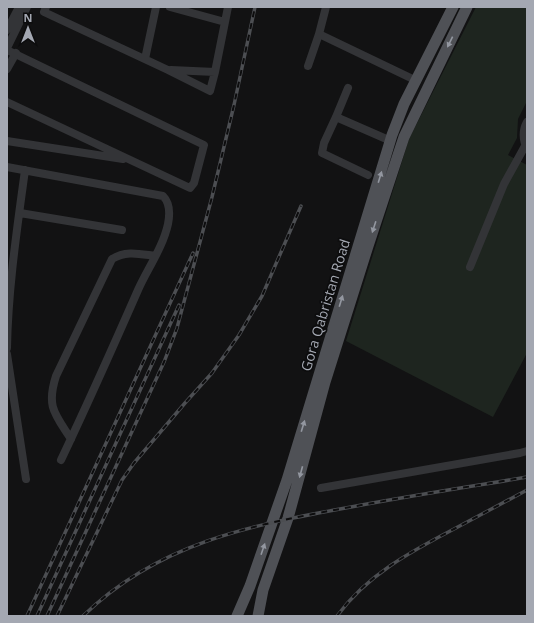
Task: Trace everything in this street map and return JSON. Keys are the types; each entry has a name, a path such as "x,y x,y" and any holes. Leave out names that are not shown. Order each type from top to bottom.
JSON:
{"main road":[{"name":"Gora Qabristan Road","path":"237,616 250,586 287,480 391,141 404,104 453,7"},
{"name":"Gora Qabristan Road","path":"258,616 263,590 288,518 328,375 404,136 467,7"},
{"path":"243,616 250,586"},
{"path":"252,616 263,590"}],"street":[{"path":"7,30 19,7"},
{"path":"7,102 134,160 190,188 195,178 204,145 7,49 27,7"},
{"path":"46,7 44,12 210,91 228,7"},
{"path":"145,60 156,7"},
{"path":"170,7 225,22"},
{"path":"308,66 326,7"},
{"path":"319,34 417,80"},
{"path":"7,69 16,53"},
{"path":"168,70 215,72"},
{"path":"348,88 324,143 322,153 368,175"},
{"path":"336,117 391,141"},
{"path":"470,267 504,184 526,148 523,140 524,127 527,122"},
{"path":"7,141 134,160"},
{"path":"7,167 163,196 168,200 169,204 169,216 164,236 62,460"},
{"path":"7,348 7,329 12,274 25,170"},
{"path":"20,213 122,230"},
{"path":"71,439 54,412 51,404 52,390 56,376 112,259 119,255 126,254 155,256"},
{"path":"7,354 26,479"},
{"path":"321,488 527,451"}],"shaded area":[{"path":"476,7 527,7 527,101 518,119 517,138 508,155 527,165 527,353 493,417 346,341 409,139"}],"railway":[{"path":"47,616 164,362 177,328 212,197 255,7"},
{"path":"57,616 122,480 134,463 212,373 239,335 262,296 301,206"},
{"path":"27,616 193,253"},
{"path":"37,616 179,305"},
{"path":"83,616 112,591 142,571 174,554 242,530 314,514 527,477"},
{"path":"337,616 362,588 390,566 421,547 527,490"}]}
